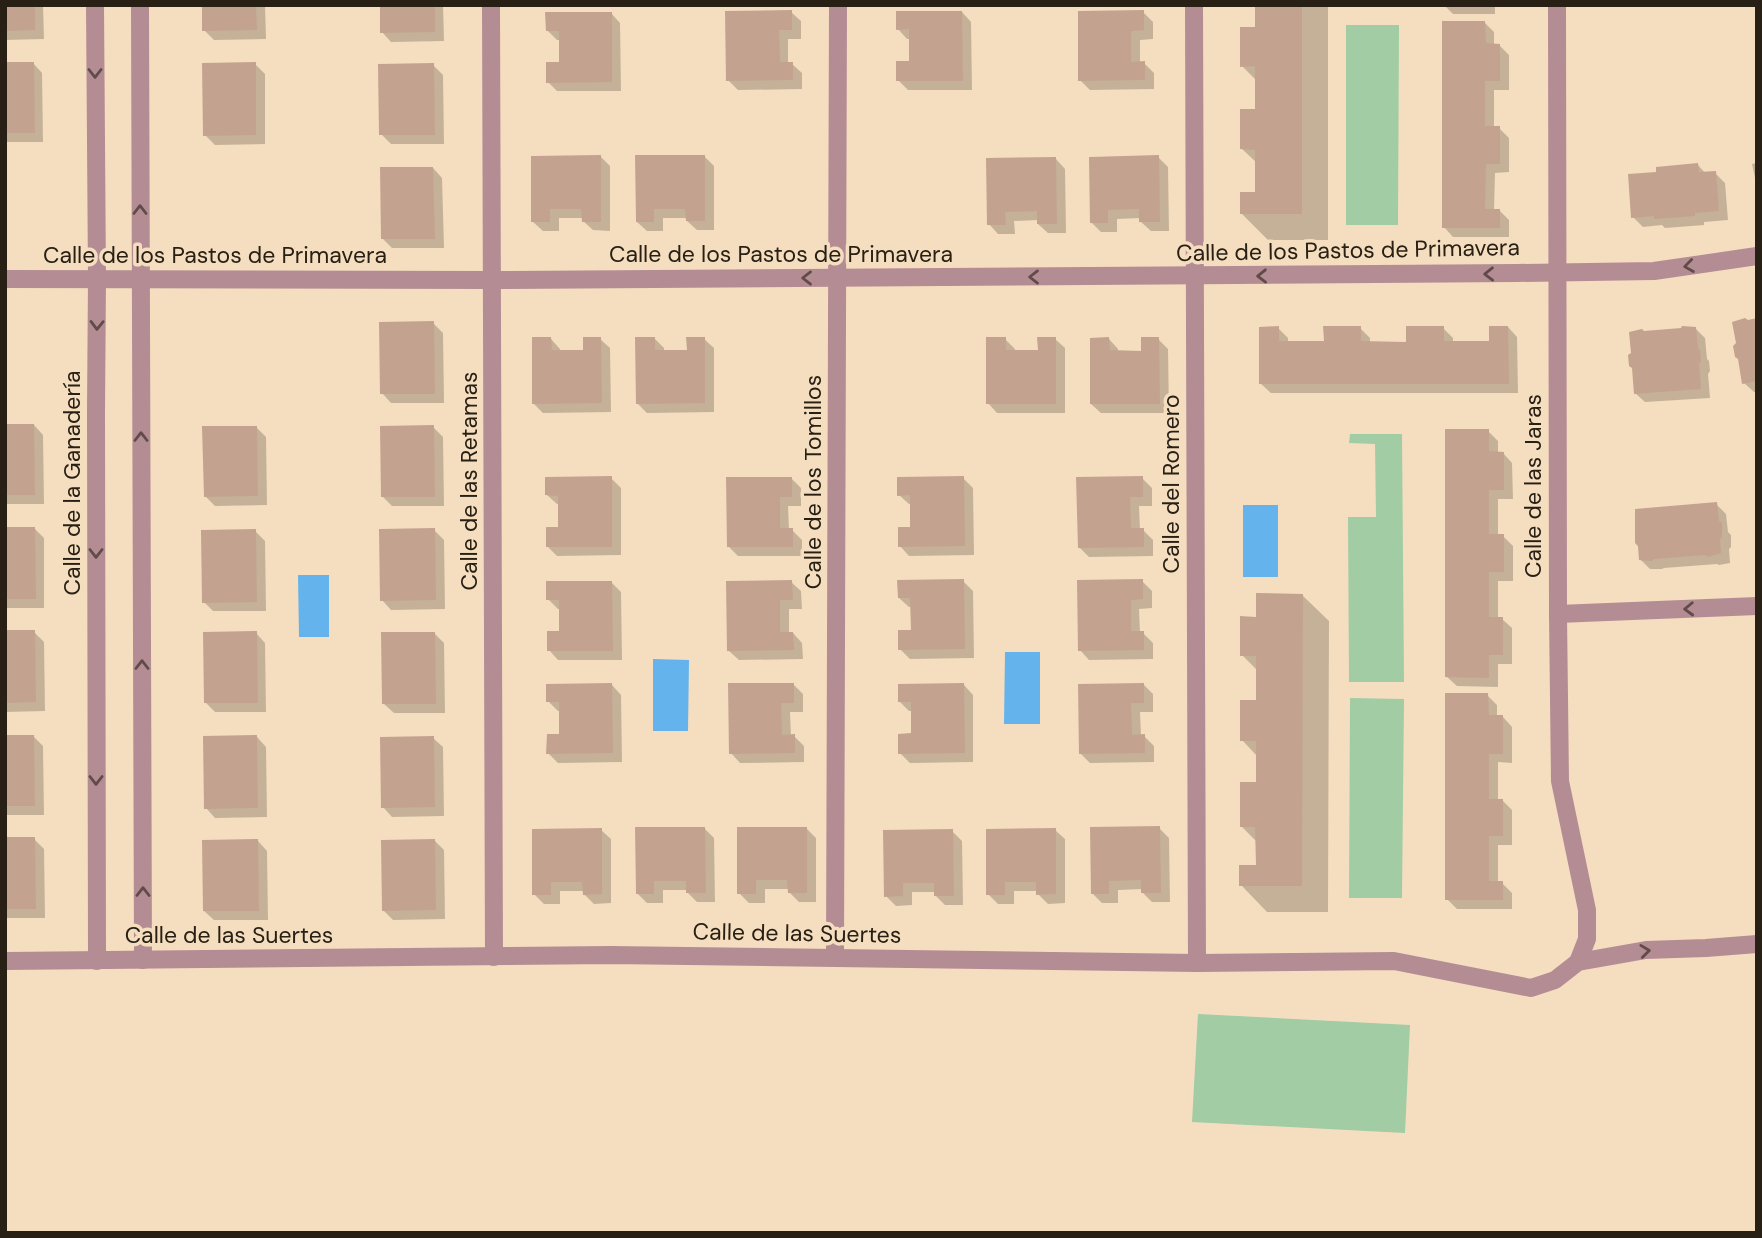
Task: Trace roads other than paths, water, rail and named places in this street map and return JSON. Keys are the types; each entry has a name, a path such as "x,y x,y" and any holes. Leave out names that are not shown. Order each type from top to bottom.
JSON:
{"street":[{"name":"Calle de la Ganadería","path":"95,5 97,961"},
{"path":"140,5 143,960"},
{"name":"Calle de las Retamas","path":"492,5 494,957"},
{"name":"Calle de los Tomillos","path":"835,958 838,5"},
{"name":"Calle del Romero","path":"1194,5 1197,964"},
{"name":"Calle de las Jaras","path":"1557,5 1560,781 1587,910 1587,939 1578,962"},
{"name":"Calle de los Pastos de Primavera","path":"5,279 493,280 1558,273 1654,271 1757,256"},
{"path":"1558,614 1757,606"},
{"path":"1578,962 1646,950 1757,944"},
{"name":"Calle de las Suertes","path":"5,961 611,955 1197,964 1394,961 1531,988 1555,980 1578,962"}],"water":[{"path":"1243,505 1278,505 1278,577 1243,577"},
{"path":"298,575 329,575 329,637 299,637"},
{"path":"1005,652 1040,652 1040,724 1004,724"},
{"path":"653,659 689,660 688,731 653,731"}]}
